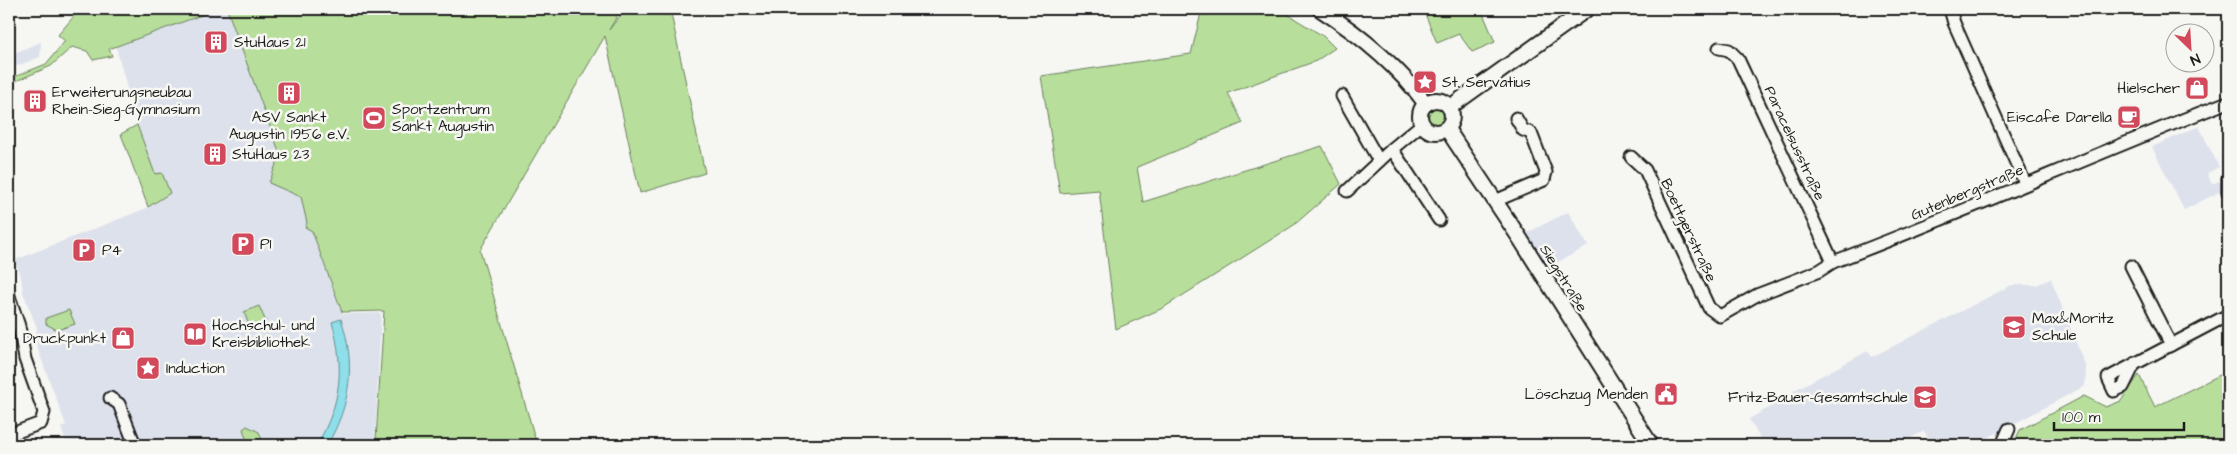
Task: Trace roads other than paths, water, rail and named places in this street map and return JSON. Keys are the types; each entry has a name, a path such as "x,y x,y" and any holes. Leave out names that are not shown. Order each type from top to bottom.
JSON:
{"main road":[{"path":"1320,9 1352,30 1384,57 1403,75 1426,104"},
{"path":"1450,107 1587,9"},
{"path":"1440,100 1450,107 1452,120 1447,129 1434,132 1422,124 1420,116 1426,104 1440,100"},
{"name":"Siegstraße","path":"1447,129 1651,445"}],"street":[{"path":"1950,9 1954,23 2025,183"},
{"name":"Paracelsusstraße","path":"1719,48 1729,50 1738,60 1833,262"},
{"path":"1342,96 1379,161"},
{"name":"Gutenbergstraße","path":"1720,316 1757,295 1818,271 1833,262 1932,225 2025,183 2228,102"},
{"path":"1495,202 1544,180 1546,172 1531,133 1523,130 1516,118"},
{"path":"1347,191 1422,124"},
{"path":"1392,149 1439,220"},
{"name":"Boettgerstraße","path":"1631,157 1645,170 1709,308 1720,316"},
{"path":"2228,178 2228,192"},
{"path":"2131,266 2171,345"},
{"path":"9,296 19,326 24,359 44,412 41,423 9,435"},
{"path":"2135,363 2228,316"},
{"path":"110,398 119,404 135,445"},
{"path":"2002,445 2009,429"}],"water":[{"path":"341,319 349,352 349,383 346,399 335,430 327,445 317,445 325,430 336,400 339,355 332,322"}],"place":[{"name":"StuHaus 21","path":"216,42"},
{"name":"St. Servatius","path":"1425,82"},
{"name":"Hielscher","path":"2197,88"},
{"name":"ASV Sankt Augustin 1956 e.V.","path":"289,93"},
{"name":"Erweiterungsneubau Rhein-Sieg-Gymnasium","path":"35,101"},
{"name":"Eiscafe Darella","path":"2129,117"},
{"name":"Sportzentrum Sankt Augustin","path":"374,118"},
{"name":"StuHaus 23","path":"215,154"},
{"name":"P1","path":"243,244"},
{"name":"P4","path":"84,250"},
{"name":"Max&Moritz Schule","path":"2014,327"},
{"name":"Hochschul- und Kreisbibliothek","path":"195,334"},
{"name":"Druckpunkt","path":"123,338"},
{"name":"Induction","path":"148,368"},
{"name":"Löschzug Menden","path":"1666,394"},
{"name":"Fritz-Bauer-Gesamtschule","path":"1925,397"}]}
